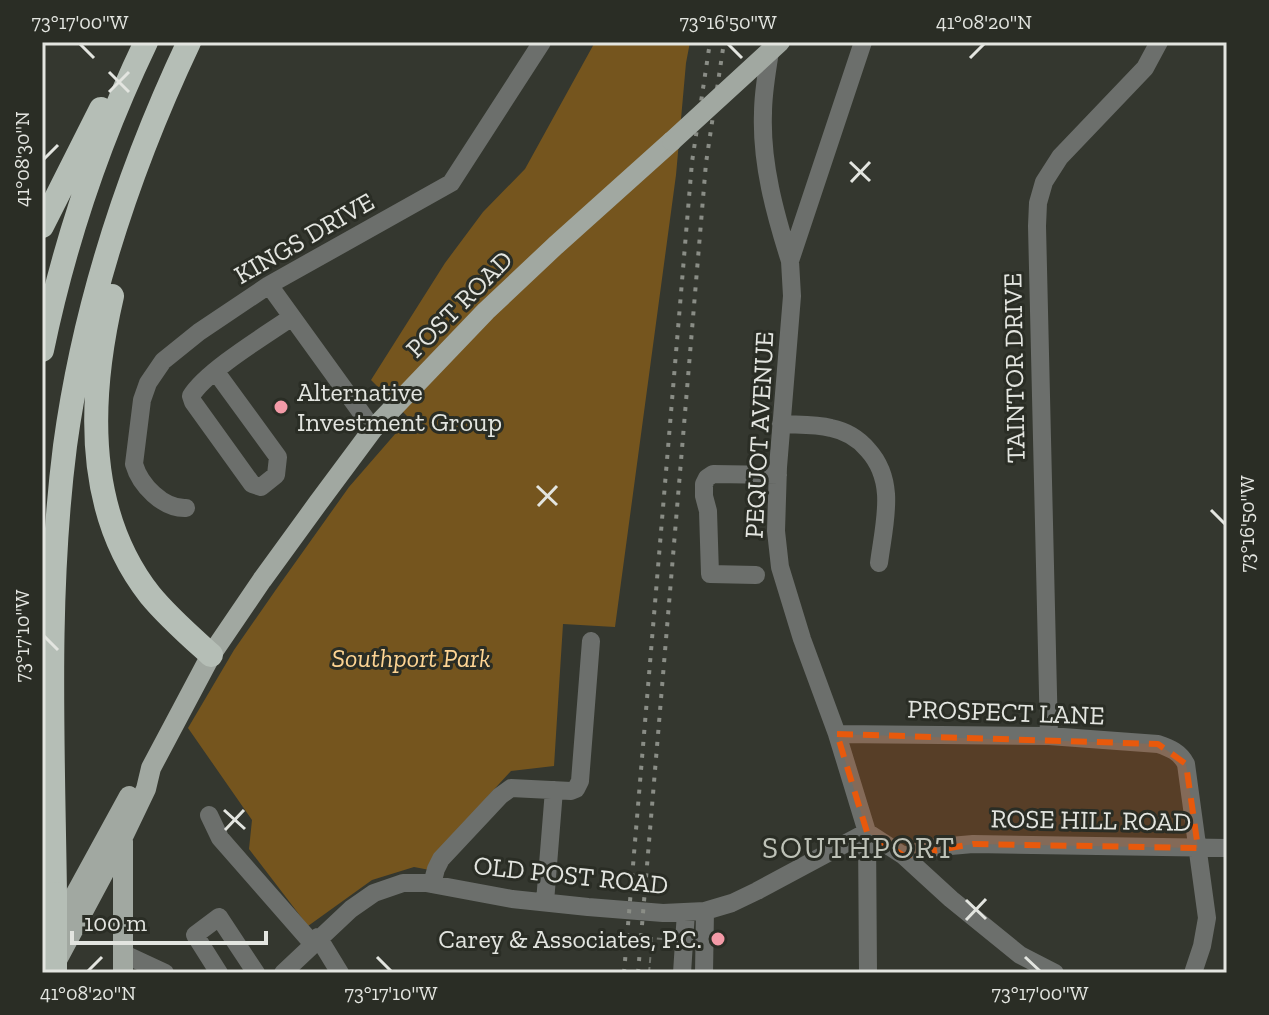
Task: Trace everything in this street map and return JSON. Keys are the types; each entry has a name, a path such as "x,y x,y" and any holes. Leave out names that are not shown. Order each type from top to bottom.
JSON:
{"highway":[{"path":"42,226 102,105 144,42"},
{"path":"42,350 57,285 84,195 144,42"},
{"path":"192,42 144,179 116,275 103,336 96,438 105,500 126,556 165,612 211,655"},
{"path":"53,973 54,592 60,495 69,422 93,305 115,230 152,126 192,42"}],"main road":[{"name":"POST ROAD","path":"53,973 146,789 151,768 211,655 373,429 486,311 780,42"},
{"name":"POST ROAD","path":"42,955 137,782 151,768"},
{"path":"122,963 123,837"}],"street":[{"name":"KINGS DRIVE","path":"186,508 177,509 147,490 134,464 142,400 148,383 163,361 199,332 269,285 451,183 542,42"},
{"path":"771,42 763,113 764,150 773,201 790,261"},
{"name":"PEQUOT AVENUE","path":"863,42 790,261 792,296 776,531 780,567 867,832 868,973"},
{"name":"TAINTOR DRIVE","path":"1049,736 1038,203 1044,182 1060,157 1145,68 1159,42"},
{"path":"269,285 373,429"},
{"path":"216,372 278,457 276,475 261,487 252,484 191,396 216,372 292,317"},
{"path":"781,424 830,427 844,432 858,439 880,465 886,495 879,563"},
{"path":"756,575 710,574 704,484 713,474 778,475"},
{"path":"432,884 441,859 511,788 576,789 580,781 591,641"},
{"name":"PROSPECT LANE","path":"837,734 1049,736 1158,744 1173,750 1186,764 1198,848"},
{"path":"545,902 554,790"},
{"path":"209,815 220,838 315,940 340,973"},
{"path":"867,832 904,856 1020,955 1055,973"},
{"name":"OLD POST ROAD","path":"283,973 351,909 374,893 403,883 432,884 512,899 663,913 695,912 745,897 867,832"},
{"name":"ROSE HILL ROAD","path":"904,856 928,848 973,844 1227,848"},
{"path":"1193,973 1207,918 1198,848"},
{"path":"682,973 695,912"},
{"path":"695,912 704,973"},
{"path":"219,973 195,935 219,917 256,973"},
{"path":"122,963 165,973"}],"path":[{"path":"649,973 652,938 662,939 662,926"}],"highlighted area":[{"path":"837,734 1158,744 1186,764 1198,848 973,844 904,856 867,832"}],"green space":[{"name":"Southport Park","path":"595,42 690,42 676,175 615,627 563,624 554,766 511,771 488,796 435,871 414,867 372,880 308,926 249,849 252,820 188,728 234,650 349,487 409,418 371,380 445,263 483,212 525,169"}],"railway":[{"path":"624,973 692,162 710,42"},
{"path":"638,973 706,163 724,42"}],"place":[{"name":"Alternative Investment Group","path":"281,407"},
{"name":"Carey & Associates, P.C.","path":"718,939"}],"district":[{"name":"SOUTHPORT","path":"859,848"}]}
